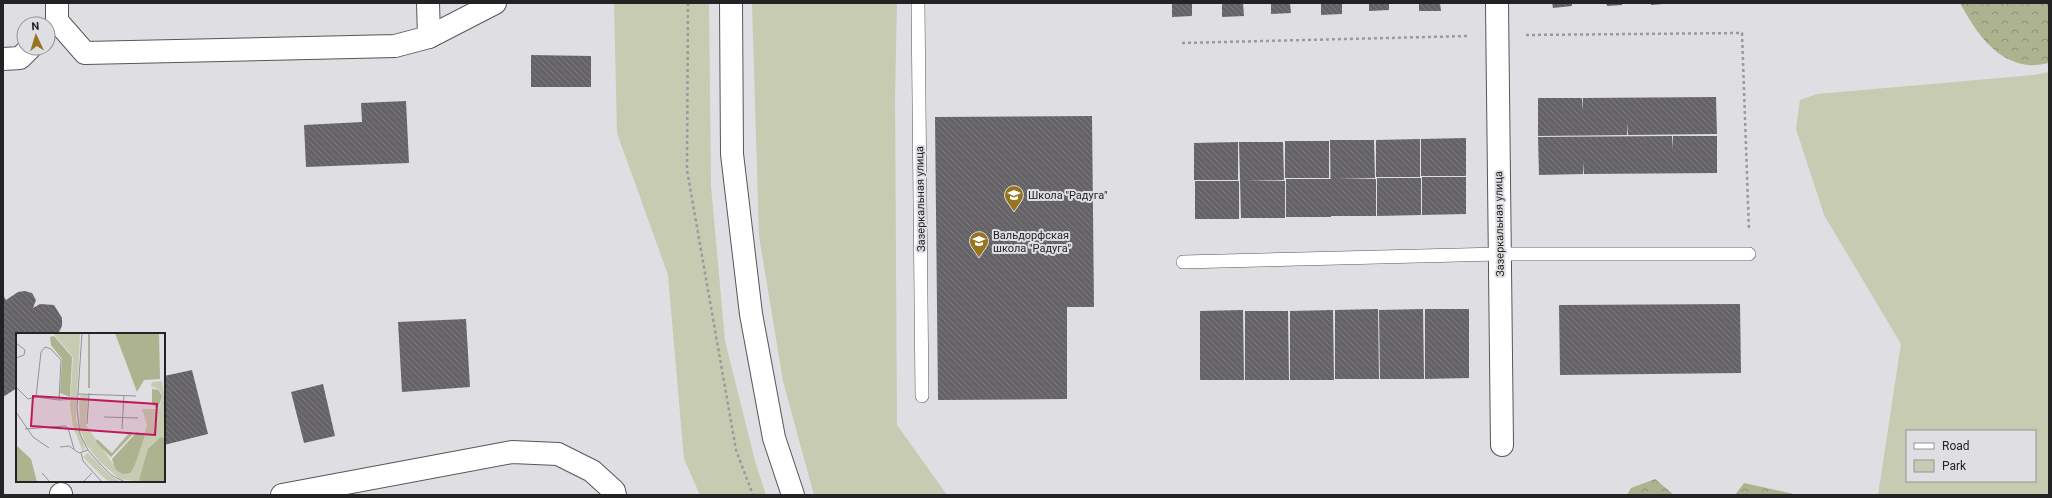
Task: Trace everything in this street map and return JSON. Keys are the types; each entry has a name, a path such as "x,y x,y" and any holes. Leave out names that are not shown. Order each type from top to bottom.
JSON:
{"street":[{"path":"428,3 429,37"},
{"path":"56,20 85,53 395,46 429,37 495,3"},
{"path":"731,3 732,154 750,314 774,438 793,495"},
{"name":"Зазеркальная улица","path":"1497,3 1502,446"},
{"path":"3,59 20,58 22,56"},
{"path":"282,495 512,452 558,454 592,471 614,491 615,495"}],"lane":[{"name":"Зазеркальная улица","path":"918,3 922,396"},
{"path":"1183,262 1499,254 1749,254"}],"path":[{"path":"688,3 687,170 736,450 753,495"},
{"path":"1182,43 1497,36 1742,33 1749,254"}],"green space":[{"path":"614,3 709,3 711,186 725,341 755,461 766,495 700,495 684,459 668,275 617,133"},
{"path":"752,3 897,3 895,97 897,425 947,495 814,495 783,381 759,236"},
{"path":"1960,3 2049,3 2049,63 2028,65 2016,62 1995,51 1972,24"},
{"path":"2049,72 2049,495 1878,495 1901,344 1824,215 1796,129 1800,100 1817,94 2035,75"},
{"path":"1655,479 1674,495 1627,495 1631,488"},
{"path":"1744,483 1798,495 1735,495"}],"building":[{"path":"1172,3 1192,3 1192,16 1172,17"},
{"path":"1222,3 1243,3 1244,16 1222,17"},
{"path":"1271,3 1290,3 1291,13 1271,14"},
{"path":"1321,3 1342,3 1342,14 1321,15"},
{"path":"1369,3 1389,3 1389,10 1369,11"},
{"path":"1419,3 1440,3 1441,11 1419,11"},
{"path":"1552,3 1572,3 1572,6 1553,8"},
{"path":"1606,3 1622,3 1622,5 1607,6"},
{"path":"1651,3 1663,3 1663,4 1651,5"},
{"path":"531,55 591,56 591,87 531,87"},
{"path":"1716,97 1717,134 1628,135 1627,123 1627,135 1538,136 1538,98 1582,98 1583,111 1583,98"},
{"path":"406,101 409,163 306,167 304,125 362,122 361,103"},
{"name":"Школа \"Радуга\"","path":"1092,116 1094,307 1067,307 1067,399 938,400 935,117"},
{"path":"1672,136 1672,149 1673,136 1717,136 1717,173 1584,174 1583,162 1583,174 1539,175 1538,137"},
{"path":"1466,138 1466,176 1421,176 1421,139"},
{"path":"1420,139 1420,177 1376,177 1376,140"},
{"path":"1330,140 1374,140 1375,178 1337,178 1376,179 1376,216 1331,216"},
{"path":"1285,141 1329,141 1329,178 1285,178"},
{"path":"1238,142 1238,180 1194,180 1194,143"},
{"path":"1239,142 1283,142 1284,180 1246,180 1285,181 1285,218 1241,218"},
{"path":"1422,177 1466,177 1466,214 1422,215"},
{"path":"1377,178 1421,178 1421,215 1377,216"},
{"path":"1286,179 1331,179 1331,217 1286,217"},
{"path":"1195,181 1239,181 1239,219 1195,219"},
{"path":"25,291 32,293 36,300 33,308 40,304 54,305 62,318 62,326 58,333 16,333 16,389 3,397 3,295 6,300 18,292"},
{"path":"1740,304 1741,373 1560,375 1559,305"},
{"path":"1378,309 1379,379 1335,379 1335,310"},
{"path":"1423,309 1424,379 1380,379 1379,310"},
{"path":"1425,309 1469,309 1469,378 1425,379"},
{"path":"1243,310 1244,380 1200,380 1200,311"},
{"path":"1333,310 1334,380 1290,380 1290,311"},
{"path":"1245,311 1288,311 1289,380 1245,380"},
{"path":"466,319 470,387 402,392 398,322"},
{"path":"192,370 208,434 165,445 165,376"},
{"path":"323,384 335,436 304,443 291,392"}],"place":[{"name":"Школа \"Радуга\"","path":"1014,212"},
{"name":"Вальдорфская школа \"Радуга\"","path":"979,258"}]}
